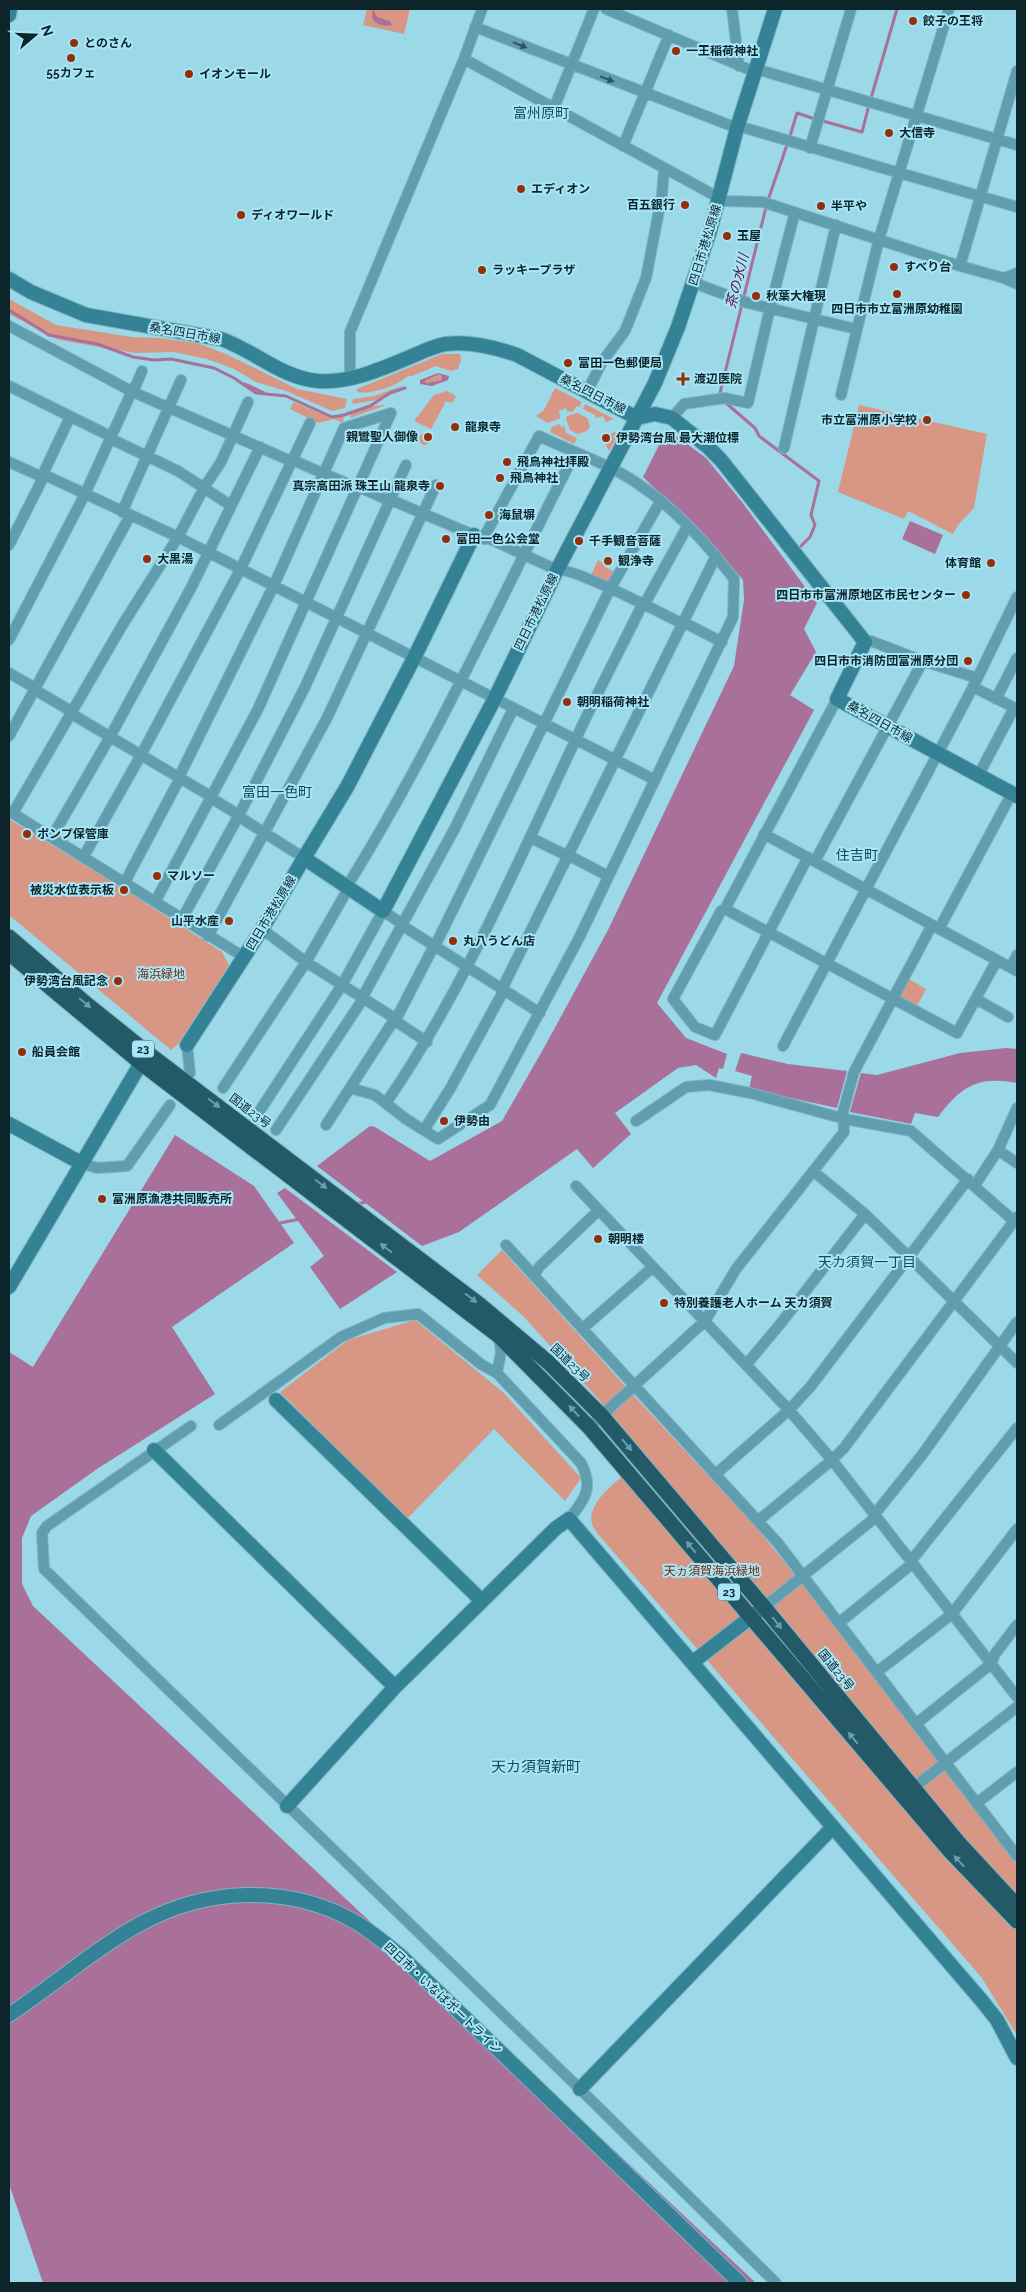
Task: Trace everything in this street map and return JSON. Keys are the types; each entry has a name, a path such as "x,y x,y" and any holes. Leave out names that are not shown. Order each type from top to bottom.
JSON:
{"highway":[{"name":"国道23号","path":"9,937 84,1002 279,1160"},
{"name":"国道23号","path":"9,953 141,1063 279,1160 429,1273 518,1335 602,1416 764,1607 978,1866 1017,1906"},
{"name":"国道23号","path":"429,1273 499,1336 589,1427 949,1850 1017,1921"}],"street":[{"path":"9,15 10,9"},
{"path":"350,378 350,332 464,59 482,9"},
{"path":"554,108 570,64 594,9"},
{"path":"606,9 740,66 828,89 1017,145"},
{"path":"732,9 740,66"},
{"name":"四日市港松原線","path":"383,911 495,698 556,570 655,383 694,283 738,127 775,9"},
{"path":"810,148 851,9"},
{"path":"841,396 879,239 948,9"},
{"path":"475,27 644,93 738,127 1017,207"},
{"path":"623,146 670,35"},
{"path":"464,59 725,201 767,203 960,266 1004,278 1017,284"},
{"path":"960,266 1017,71"},
{"path":"587,392 602,362 625,332 646,278 662,195 664,169"},
{"path":"795,212 748,403 726,398 684,404 672,418 721,460 865,642 872,641 975,683 996,699 1016,708 978,776"},
{"path":"784,448 836,225"},
{"path":"1004,278 1017,273"},
{"name":"桑名四日市線","path":"9,279 31,292 86,315 221,339 240,346 285,372 310,380 329,381 350,378 381,369 434,347 465,343 501,349 517,355 636,420 654,414 672,418"},
{"path":"694,283 743,301 856,329"},
{"path":"9,326 133,392 358,488 424,513 478,537 490,539 556,570 562,569 610,589 722,642"},
{"path":"9,640 85,494 142,371"},
{"path":"9,736 126,514 148,455 181,380"},
{"path":"9,386 178,471 230,505"},
{"path":"244,957 11,812 123,624 178,537 221,462 248,402"},
{"path":"124,882 179,778 274,585 344,428 391,413 258,709 212,798 154,902"},
{"path":"9,545 70,417"},
{"path":"84,856 141,755 241,568 310,423"},
{"path":"350,1088 375,1095 438,1139 490,1105 540,1013 655,780 733,616 734,579 661,500 611,466 539,436 478,537"},
{"path":"52,836 110,737 209,552 230,505 260,447"},
{"path":"223,1088 306,962 400,798 575,452"},
{"path":"9,462 85,494 209,552 415,656 460,682 495,698 575,741 655,780"},
{"path":"182,919 239,815 305,687 406,466"},
{"path":"208,936 327,718 436,484"},
{"path":"326,1125 395,1020 435,946 610,589 661,500"},
{"path":"386,1103 427,1042 467,966 531,838 575,741 643,605 687,527"},
{"name":"四日市港松原線","path":"187,1045 262,929 347,787 478,537"},
{"path":"424,1130 450,1090 503,990 715,558"},
{"path":"782,1046 938,754 1017,597"},
{"name":"桑名四日市線","path":"865,642 837,699 1014,795"},
{"path":"996,699 1017,658"},
{"path":"837,699 725,909 721,911 673,999 695,1027 715,1035 769,932 922,661"},
{"path":"9,673 239,815 403,925 540,1013"},
{"path":"276,1130 362,999 459,820 513,708"},
{"path":"589,1427 705,1321 736,1269 844,1132 844,1116 853,1076 893,998 1014,795"},
{"path":"764,834 1014,969 1017,955"},
{"path":"531,838 608,876"},
{"path":"725,909 957,1033 997,960"},
{"path":"257,1115 342,985 383,911"},
{"path":"262,929 306,962 427,1042"},
{"path":"976,999 1008,1017"},
{"path":"187,1045 191,1066 190,1073"},
{"path":"9,1287 141,1063"},
{"path":"636,1122 679,1090 700,1085 750,1094 911,1131 1015,1221 832,1460 759,1520"},
{"path":"9,1124 81,1164 97,1168 126,1166 170,1105"},
{"path":"717,1473 789,1410 827,1366 910,1258 998,1150 1017,1108"},
{"path":"998,1150 1017,1163"},
{"path":"813,1171 865,1214 1017,1362"},
{"path":"576,1186 789,1410 832,1460 1017,1697"},
{"path":"534,1276 539,1267 599,1210"},
{"path":"746,1365 782,1323 865,1214"},
{"path":"506,1245 633,1386 717,1473 759,1520 804,1575 1017,1856"},
{"path":"582,1329 653,1267"},
{"path":"219,1425 341,1337 384,1318 418,1314 482,1365 497,1373 581,1463 586,1473 588,1484 586,1494 570,1519 556,1528 395,1687 287,1806"},
{"path":"692,1662 751,1618 875,1516 922,1455 1017,1322"},
{"path":"497,1373 500,1352 499,1336"},
{"path":"276,1400 482,1601"},
{"path":"191,1426 47,1526 42,1533 44,1569 580,2089 776,2283"},
{"path":"840,1622 912,1562 1017,1428"},
{"path":"154,1450 395,1687"},
{"path":"570,1519 982,2001 996,2020 1017,2058"},
{"path":"878,1672 952,1614 1017,1528"},
{"path":"917,1723 991,1664 995,1654 1017,1626"},
{"path":"913,1788 1017,1708"},
{"path":"977,1803 1017,1772"},
{"path":"580,2089 834,1827"},
{"name":"四日市・いなばポートライン","path":"9,2015 132,1929 166,1911 190,1903 215,1897 267,1895 330,1910 360,1926 401,1956 740,2283"}],"green space":[{"path":"367,9 410,9 404,34 363,25"},
{"path":"9,299 56,325 132,337 197,343 226,354 297,389 347,399 345,408 332,411 286,391 256,382 234,369 207,359 174,352 135,353 59,340 9,314"},
{"path":"442,354 460,354 461,360 458,369 451,371 436,366 408,376 398,383 384,388 370,392 357,392 357,389"},
{"path":"439,374 442,376 442,380 426,383 425,381"},
{"path":"404,385 377,400 352,404 353,399 374,396"},
{"path":"555,388 582,402 579,407 576,406 573,412 567,411 566,408 559,411 560,418 548,423 536,416 544,410"},
{"path":"447,391 456,396 452,403 446,401 431,429 414,421 434,395"},
{"path":"294,402 331,418 344,416 343,423 334,419 318,423 290,409"},
{"path":"585,404 614,419 606,422 603,416 596,418 595,415 583,409"},
{"path":"384,405 350,418 351,412 372,406"},
{"path":"859,405 987,434 974,508 958,525 953,534 908,511 904,519 838,492"},
{"path":"578,413 587,418 590,426 587,431 577,434 570,430 566,419 567,416"},
{"path":"560,424 561,427 564,426 566,433 577,438 574,444 550,432 552,427"},
{"path":"614,432 619,434 609,451 602,438"},
{"path":"425,433 431,439 425,445 419,439"},
{"path":"598,560 606,565 605,567 615,572 610,583 591,575"},
{"name":"海浜緑地","path":"9,819 108,879 222,952 229,965 179,1043 171,1050 9,915"},
{"path":"909,979 926,989 917,1006 900,997"},
{"name":"天ヵ須賀海浜緑地","path":"502,1250 756,1527 860,1656 1017,1864 1017,2035 982,1978 595,1531 592,1524 592,1514 595,1505 610,1487 645,1459 610,1418 601,1402 525,1318 477,1275"},
{"path":"415,1320 504,1393 581,1478 565,1501 494,1429 407,1519 280,1392 348,1340"}],"shaded area":[{"path":"373,9 377,17 390,21 392,25 384,26 378,24 372,18"},
{"path":"438,373 449,376 448,380 432,386 420,384 420,380","holes":["439,374 442,376 442,380 426,383 425,381"]},
{"path":"667,429 706,458 742,502 817,603 804,629 816,652 790,695 814,710 657,1003 686,1038 727,1054 723,1069 719,1068 716,1078 696,1065 678,1068 615,1113 631,1134 593,1168 577,1149 459,1232 422,1246 317,1166 370,1126 375,1127 430,1161 502,1121 608,930 734,666 744,600 743,580 706,538 643,477"},
{"path":"910,521 943,535 935,554 902,539"},
{"path":"1006,1048 1017,1049 1017,1083 991,1081 972,1086 955,1098 938,1117 915,1113 911,1124 850,1112 861,1073 877,1075 960,1053"},
{"path":"741,1053 788,1064 847,1071 837,1108 749,1089 752,1076 735,1071"},
{"path":"175,1135 254,1186 294,1243 172,1327 215,1394 97,1469 31,1516 22,1538 22,1584 33,1606 756,2283 43,2283 9,2184 9,1352 33,1367"},
{"path":"285,1188 397,1272 340,1309 310,1267 324,1256 277,1193"}],"waterway":[{"path":"871,98 897,9"},
{"path":"823,121 862,132 869,105"},
{"path":"790,136 797,113 815,119"},
{"name":"茶の水川","path":"719,397 767,203 787,145"},
{"path":"9,310 49,335 97,344 133,357 154,360 171,359 214,368 234,378 256,393 286,396 332,417 370,406 390,393 405,388"},
{"path":"245,384 264,393"},
{"path":"726,403 755,428 759,436 819,481 811,515 815,525 810,537 801,546"},
{"path":"355,1205 368,1201"},
{"path":"280,1223 300,1219"}],"place":[{"name":"餃子の王将","path":"913,21"},
{"name":"とのさん","path":"74,43"},
{"name":"一王稲荷神社","path":"676,51"},
{"name":"55カフェ","path":"71,58"},
{"name":"イオンモール","path":"189,74"},
{"name":"大信寺","path":"889,133"},
{"name":"エディオン","path":"521,189"},
{"name":"百五銀行","path":"685,205"},
{"name":"半平や","path":"821,206"},
{"name":"ディオワールド","path":"241,215"},
{"name":"玉屋","path":"727,236"},
{"name":"すべり台","path":"894,267"},
{"name":"ラッキープラザ","path":"482,270"},
{"name":"四日市市立富洲原幼稚園","path":"897,294"},
{"name":"秋葉大権現","path":"756,296"},
{"name":"富田一色郵便局","path":"568,363"},
{"name":"渡辺医院","path":"683,379"},
{"name":"市立富洲原小学校","path":"927,420"},
{"name":"龍泉寺","path":"455,427"},
{"name":"親鸞聖人御像","path":"428,437"},
{"name":"伊勢湾台風 最大潮位標","path":"606,438"},
{"name":"飛鳥神社拝殿","path":"507,462"},
{"name":"飛鳥神社","path":"500,478"},
{"name":"真宗高田派 珠王山 龍泉寺","path":"440,486"},
{"name":"海鼠塀","path":"489,515"},
{"name":"富田一色公会堂","path":"446,539"},
{"name":"千手観音菩薩","path":"579,541"},
{"name":"大黒湯","path":"147,559"},
{"name":"観浄寺","path":"608,561"},
{"name":"体育館","path":"991,563"},
{"name":"四日市市富洲原地区市民センター","path":"966,595"},
{"name":"四日市市消防団富洲原分団","path":"968,661"},
{"name":"朝明稲荷神社","path":"567,702"},
{"name":"ポンプ保管庫","path":"27,834"},
{"name":"マルソー","path":"157,876"},
{"name":"被災水位表示板","path":"124,890"},
{"name":"山平水産","path":"229,921"},
{"name":"丸八うどん店","path":"453,941"},
{"name":"伊勢湾台風記念","path":"118,981"},
{"name":"船員会館","path":"22,1052"},
{"name":"伊勢由","path":"444,1121"},
{"name":"富洲原漁港共同販売所","path":"102,1199"},
{"name":"朝明楼","path":"598,1239"},
{"name":"特別養護老人ホーム 天カ須賀","path":"664,1303"}],"district":[{"name":"富州原町","path":"541,113"},
{"name":"富田一色町","path":"277,792"},
{"name":"住吉町","path":"857,855"},
{"name":"天カ須賀一丁目","path":"867,1262"},
{"name":"天カ須賀新町","path":"536,1767"}]}
